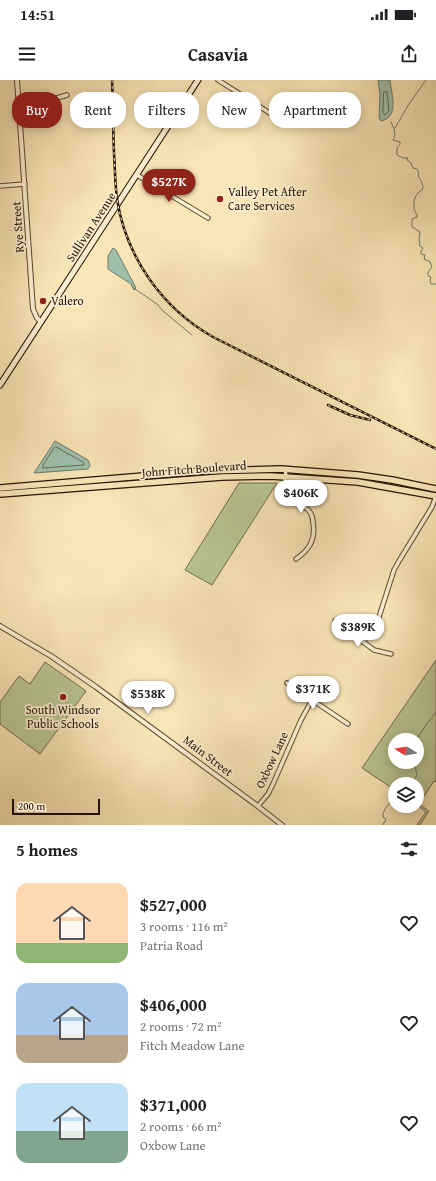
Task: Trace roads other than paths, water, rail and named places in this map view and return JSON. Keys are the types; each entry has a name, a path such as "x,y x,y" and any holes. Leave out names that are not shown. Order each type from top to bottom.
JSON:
{"highway":[{"name":"John Fitch Boulevard","path":"0,488 203,471 286,469 356,478 436,496"},
{"path":"155,475 155,482"},
{"name":"John Fitch Boulevard","path":"0,494 222,477 285,476 398,481 436,489"},
{"path":"397,488 398,481"}],"main road":[{"name":"Sullivan Avenue","path":"0,385 198,80"}],"street":[{"name":"Rye Street","path":"17,80 18,92"},
{"path":"218,80 269,113"},
{"path":"62,96 67,95"},
{"name":"Rye Street","path":"21,128 34,309 37,318 41,322"},
{"path":"137,175 208,218"},
{"path":"0,186 25,184"},
{"path":"286,469 285,476 288,493 311,513 315,532 310,545 302,555 296,559"},
{"path":"363,642 378,620 394,570 407,545 432,506 436,496"},
{"path":"335,621 374,650 391,654"},
{"name":"Main Street","path":"0,626 51,656 96,687 282,825"},
{"path":"287,683 348,724"},
{"name":"Oxbow Lane","path":"258,806 268,794 301,720 312,700"}],"water":[{"path":"378,80 390,80 393,98 391,115 387,119 381,121 379,118 380,94"},
{"path":"113,248 116,250 136,288 134,290 131,284 108,269 108,256"},
{"path":"55,441 88,460 90,465 88,469 34,473"}],"waterway":[{"path":"395,128 409,104 426,80"},
{"path":"391,122 395,136 393,140 400,142 397,148 397,155 403,158 408,158 407,160 411,163 413,168 417,169 419,173 418,176 423,185 423,189 417,194 414,200 417,217 412,219 412,227 420,232 419,245 423,248 421,254 425,255 424,259 430,262 432,267 428,272 428,276 431,277 431,284 436,284"},
{"path":"135,289 157,304 163,311 192,335"},
{"path":"421,733 436,712"},
{"path":"416,769 416,777"},
{"path":"383,825 386,819 383,817 384,811 388,805"}],"railway":[{"path":"112,80 117,199 129,241 138,261 149,279 163,296 195,325 213,337 436,449"},
{"path":"328,405 350,415 370,420"}],"place":[{"name":"Valley Pet After Care Services","path":"220,199"},
{"name":"Valero","path":"43,301"},
{"name":"South Windsor Public Schools","path":"63,697"}]}
